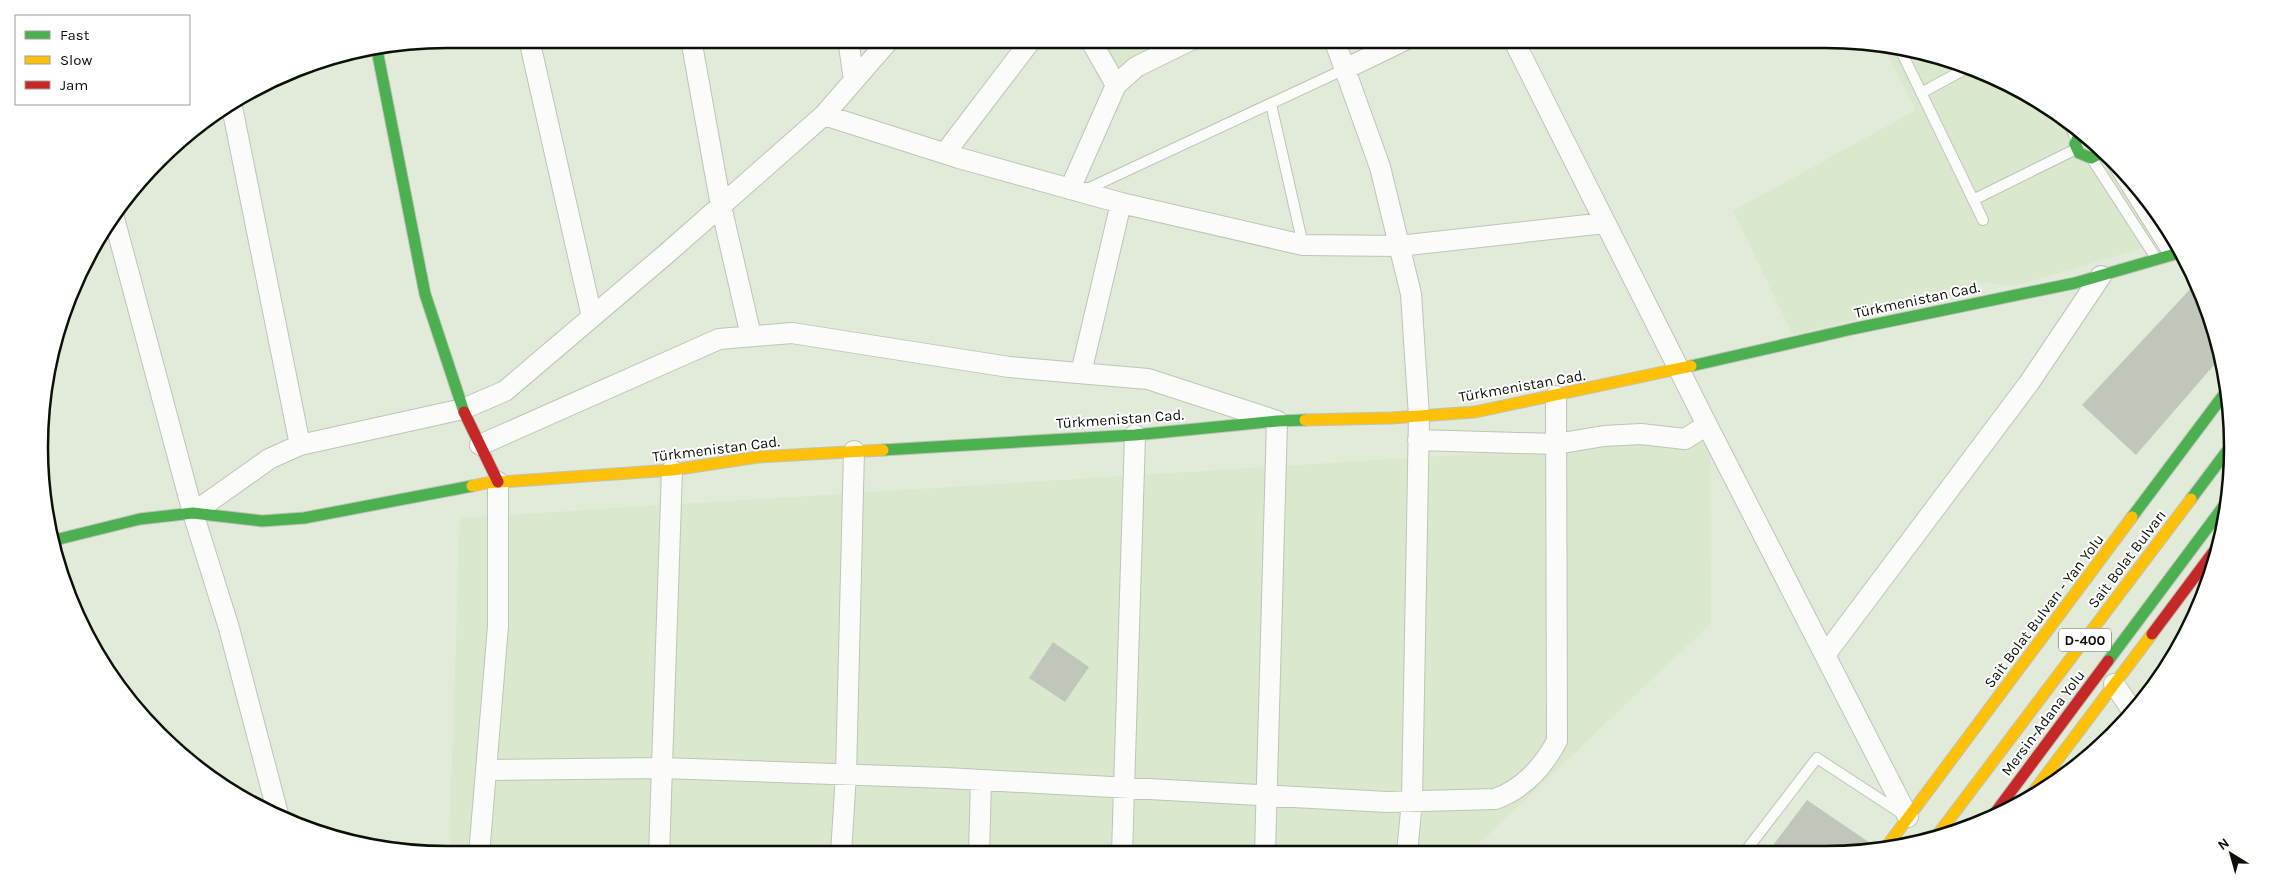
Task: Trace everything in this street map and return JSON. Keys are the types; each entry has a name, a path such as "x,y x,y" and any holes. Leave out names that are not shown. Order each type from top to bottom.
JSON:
{"main road":[{"path":"378,54 425,294 463,409 498,482"},
{"path":"2078,140 2082,156 2091,158 2097,156"},
{"name":"Türkmenistan Cad.","path":"58,539 140,519 193,513 262,521 304,518 498,482 672,470 758,457 1135,434 1278,421 1476,412 1679,369 1852,329 2075,284 2174,255"},
{"name":"Sait Bolat Bulvarı - Yan Yolu","path":"1891,841 2220,399"},
{"name":"Sait Bolat Bulvarı","path":"1943,828 2223,456"},
{"name":"Mersin-Adana Yolu","path":"2001,805 2218,514"},
{"path":"2055,772 2068,760 2114,684 2206,562"}],"street":[{"path":"531,48 592,317"},
{"path":"693,48 721,206 751,336"},
{"path":"849,48 854,80"},
{"path":"193,513 269,460 300,445 463,409 505,391 824,116 882,48"},
{"path":"945,153 1025,48"},
{"path":"1095,48 1116,85"},
{"path":"1076,190 1116,85 1136,67 1175,48"},
{"path":"1337,48 1380,167 1411,294 1418,440 1412,802 1408,846"},
{"path":"1345,69 1388,48"},
{"path":"1518,48 1707,425 1908,817"},
{"path":"233,110 300,445"},
{"path":"824,116 1121,203 1304,245 1399,246 1605,222"},
{"path":"1080,374 1121,203"},
{"path":"116,224 193,513 229,628 276,808"},
{"path":"1825,655 2024,391 2101,276"},
{"path":"480,445 719,339 792,333 1009,368 1148,379 1278,421 1265,846"},
{"path":"486,770 662,768 846,774 1412,802 1495,799 1511,794 1545,762 1557,741 1556,396"},
{"path":"1418,440 1556,444 1604,436 1641,434 1685,439 1707,425"},
{"path":"1122,846 1135,434"},
{"path":"842,846 846,774 854,451"},
{"path":"659,846 672,470"},
{"path":"480,846 498,626 498,482"},
{"path":"2114,684 2128,705"},
{"path":"979,846 981,780"}],"lane":[{"path":"1903,55 1983,220"},
{"path":"1076,190 1271,104 1345,69"},
{"path":"1921,92 1961,72"},
{"path":"1271,104 1304,245"},
{"path":"1973,200 2078,140"},
{"path":"2091,158 2157,260"},
{"path":"2127,188 2170,256"},
{"path":"1750,846 1817,758 1908,817"}],"shaded area":[{"path":"1097,48 1167,48 1109,73"},
{"path":"1887,53 1927,61 1977,78 2024,101 2046,115 2067,130 2106,165 2141,204 2165,239 2133,251 2014,286 1990,283 1959,286 1892,311 1793,335 1733,211 1916,110"},
{"path":"1710,439 1711,623 1476,846 449,846 460,518"}],"building":[{"path":"2191,289 2202,319 2215,364 2136,455 2082,405"},
{"path":"1053,642 1089,667 1065,702 1029,678"},
{"path":"1807,800 1870,843 1850,846 1772,846"}],"traffic: fast":[{"path":"378,54 425,294 464,412"},
{"path":"2077,139 2075,144 2079,153 2091,158 2096,156"},
{"path":"1691,366 1852,329 2075,283 2174,254"},
{"path":"2132,517 2220,399"},
{"path":"883,450 1135,435 1305,420"},
{"path":"2191,499 2223,456"},
{"path":"58,539 140,519 193,513 262,521 304,518 472,486"},
{"path":"2108,661 2218,514"}],"traffic: slow":[{"path":"1305,420 1391,418 1475,412 1691,366"},
{"path":"472,486 486,483 672,470 758,457 883,450"},
{"path":"1943,828 2191,499"},
{"path":"1891,841 2132,517"},
{"path":"2040,783 2152,634"}],"traffic: jam":[{"path":"464,412 498,482"},
{"path":"2152,634 2206,561"},
{"path":"2001,805 2108,661"}]}
